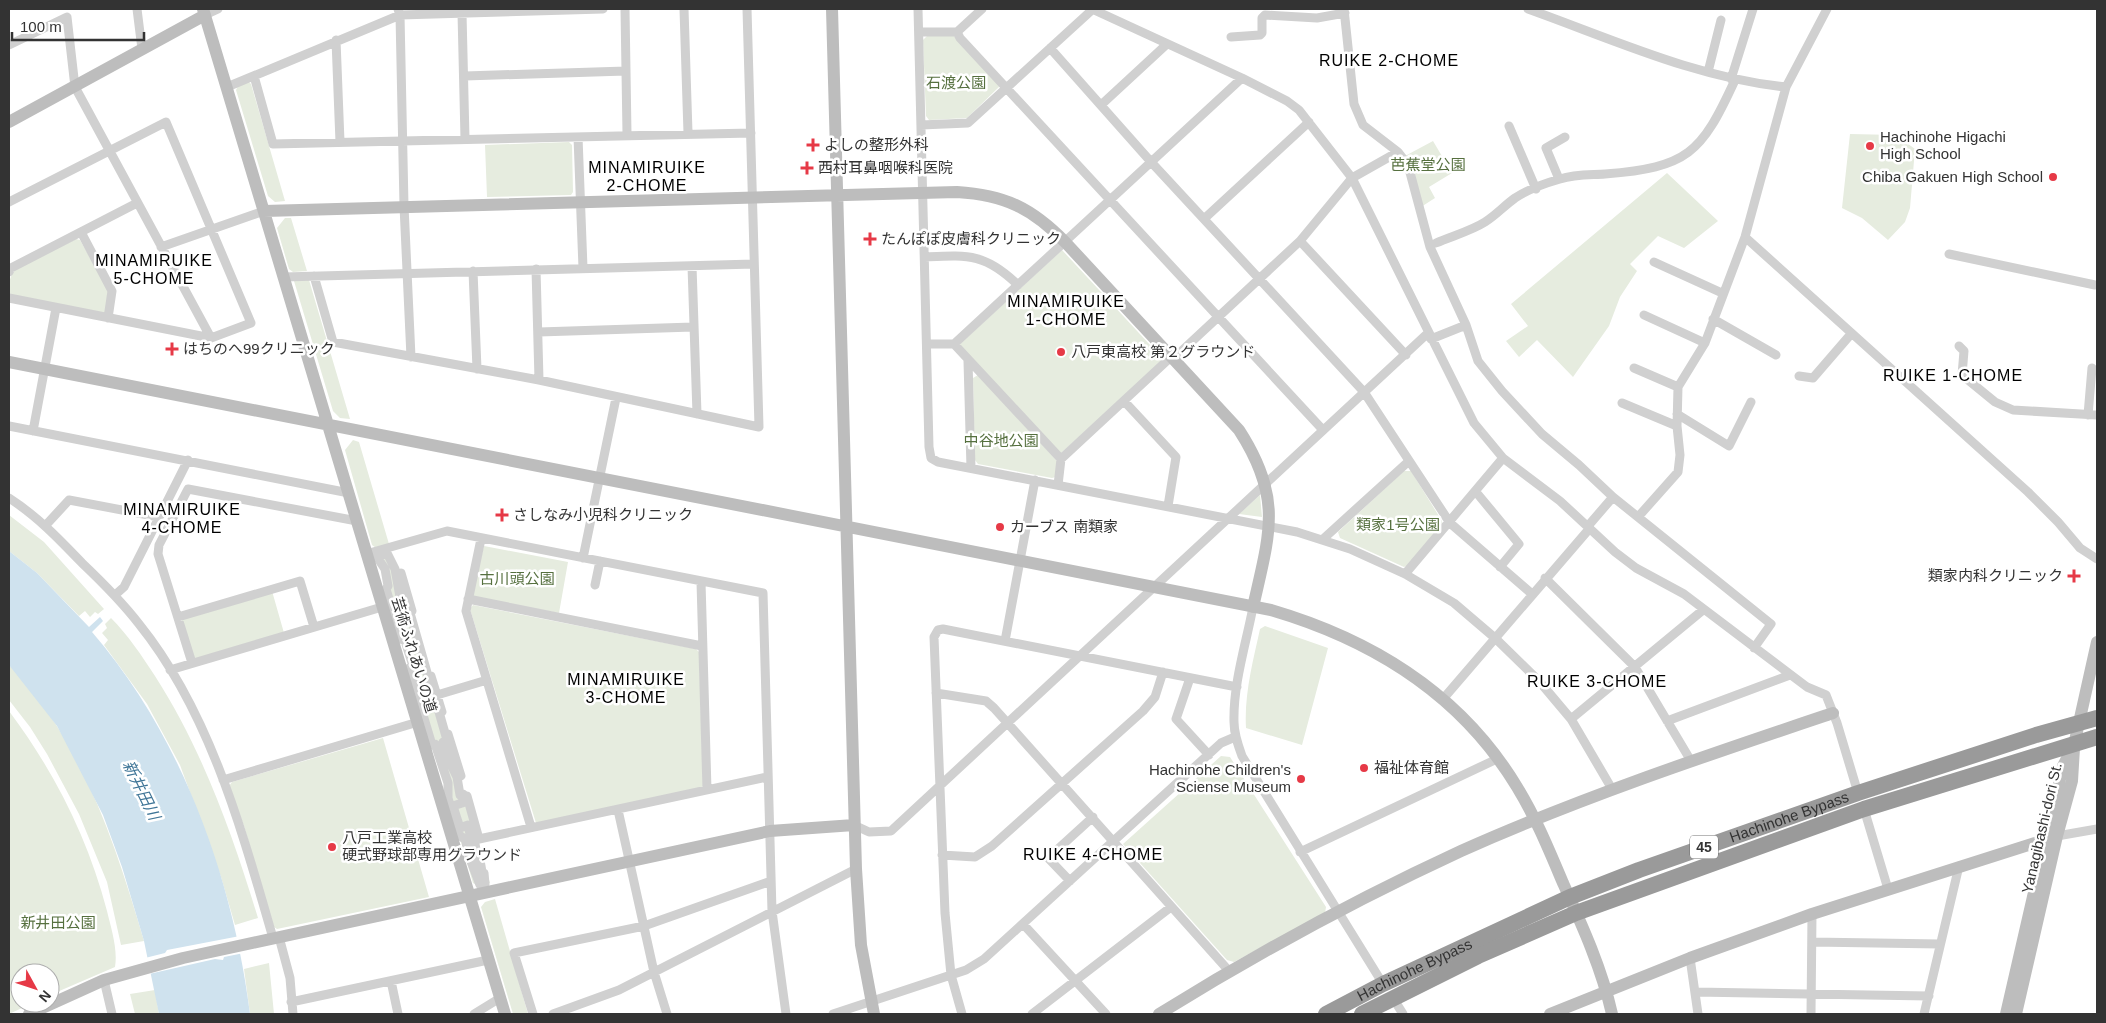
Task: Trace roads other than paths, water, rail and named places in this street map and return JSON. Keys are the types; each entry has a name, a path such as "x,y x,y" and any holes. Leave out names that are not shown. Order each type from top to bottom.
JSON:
{"highway":[{"name":"Hachinohe Bypass","path":"1326,1014 1383,984 1570,897 1858,793 2079,722 2097,718"},
{"name":"Hachinohe Bypass","path":"1362,1014 1478,956 1576,914 1864,809 2097,737"},
{"path":"2074,745 2097,742"}],"street":[{"path":"137,9 142,49"},
{"path":"9,122 75,87 204,12 218,9"},
{"path":"226,87 399,12 462,13 603,9"},
{"path":"625,9 627,134"},
{"path":"684,9 688,133"},
{"path":"314,276 333,342 539,380 616,398 759,427 747,9"},
{"path":"832,9 854,825 861,945 872,1008"},
{"path":"918,9 929,447 931,458 938,462 1269,526 1350,549 1405,574 1454,602 1495,638 1539,681 1570,719 1612,789"},
{"path":"918,32 957,32 982,9"},
{"path":"920,125 968,123 1006,86 1093,9 1287,101 1308,122 1352,178 1474,423 1503,458 1560,501 1615,552 1636,568 1684,594 1790,676 1806,687 1826,696 1858,793"},
{"path":"1528,9 1708,72 1733,79 1786,87"},
{"path":"1436,243 1483,224 1516,198 1559,179 1575,175 1605,174 1663,166 1683,157 1700,143 1713,124 1733,79 1753,9"},
{"path":"1638,517 1678,472 1680,455 1677,426 1678,387 1705,343 1722,292 1745,237 1786,87 1827,9"},
{"path":"1231,38 1260,35 1262,33 1262,18 1265,15 1317,18 1344,11 1354,104 1363,125 1398,152 1408,165 1430,247 1466,325 1478,361 1502,391 1542,434 1579,465 1613,498 1771,624 1754,648"},
{"name":"芸術ふれあいの道","path":"204,12 505,1014"},
{"path":"399,12 404,140 404,206 411,357"},
{"path":"462,13 465,139"},
{"path":"9,45 67,17 75,87 211,338"},
{"path":"1708,72 1721,20"},
{"path":"957,32 1323,430"},
{"path":"336,40 340,142"},
{"path":"1101,105 1168,44"},
{"path":"1050,48 1152,163 1205,218 1364,392 1450,523 1532,594"},
{"path":"464,76 626,71"},
{"path":"254,76 273,144 578,137 627,134 751,133"},
{"path":"927,344 954,344 1066,243 1242,78"},
{"path":"9,202 166,122 251,324 211,338 9,298"},
{"path":"1205,218 1308,122"},
{"path":"1508,126 1536,189"},
{"path":"578,137 583,268"},
{"path":"1559,179 1546,148 1565,137"},
{"path":"1058,485 1061,459 1300,241 1352,178 1398,152"},
{"path":"161,246 264,211 957,192 995,196 1033,213 1066,243 1172,358 1238,430 1255,455 1266,482 1270,506 1269,526 1237,687 1234,721 1236,737 1242,756 1383,984"},
{"path":"9,272 11,268 137,203"},
{"path":"81,232 112,291 108,318"},
{"path":"1745,237 2028,492 2058,522 2080,548 2097,558"},
{"path":"1300,241 1406,355"},
{"path":"1948,254 2095,285"},
{"path":"925,257 955,256 986,261 1002,269 1018,285"},
{"path":"1654,262 1722,292"},
{"path":"284,277 754,264"},
{"path":"692,266 697,414"},
{"path":"536,269 539,380"},
{"path":"472,272 477,370"},
{"path":"33,431 56,308"},
{"path":"1644,315 1705,343"},
{"path":"1713,319 1776,354"},
{"path":"29,1014 104,980 132,971 258,941 628,860 770,831 854,825 869,832 890,831 1266,482 1406,355 1430,336 1466,325"},
{"path":"539,332 693,327"},
{"path":"1799,376 1813,378 1851,334"},
{"path":"954,344 1061,459"},
{"path":"1959,346 1964,351 1962,375 1995,402 2013,410 2093,415 2092,368"},
{"path":"968,360 971,468"},
{"path":"9,362 1254,607 1305,620 1342,634 1385,657 1443,699 1472,728 1517,786 1536,820 1570,897 1607,991 1612,1014"},
{"path":"1634,368 1678,387"},
{"path":"583,558 598,477 616,398"},
{"path":"1124,401 1176,457 1168,506"},
{"path":"1677,414 1729,446 1751,402"},
{"path":"1622,403 1677,426"},
{"path":"9,426 349,493"},
{"path":"1405,574 1503,458"},
{"path":"114,595 124,587 188,460"},
{"path":"1322,540 1409,461"},
{"path":"1005,641 1035,480"},
{"path":"192,663 158,554 159,545 188,489 357,521"},
{"path":"1476,492 1519,544 1500,567"},
{"path":"9,498 46,525 114,595 140,625 170,670 202,729 223,780 290,978 293,1014"},
{"path":"1443,699 1613,498"},
{"path":"46,525 69,500 160,517"},
{"path":"366,554 394,548 446,531 763,593 772,910 786,1014"},
{"path":"481,539 466,611 531,828"},
{"path":"394,548 480,839 767,777"},
{"path":"387,554 395,569 402,608 408,606 422,653 430,683 427,683 428,694 439,712 447,740 443,742 443,748 456,777 460,795 463,794 465,802 453,806 460,828 468,825 470,834 474,837 477,857 480,860 482,872 486,878 485,884 480,885 467,851 466,840 459,835 448,798 446,776 435,744 432,745 409,668 413,666 412,659 405,641 401,639 386,589 388,586 385,568 377,558 387,554"},
{"path":"595,585 600,561"},
{"path":"1545,578 1634,667 1692,761"},
{"path":"178,616 300,581 314,628"},
{"path":"701,582 707,790"},
{"path":"468,599 702,646"},
{"path":"170,670 382,607"},
{"path":"1570,719 1703,610"},
{"path":"962,1014 951,975 942,855 934,637 938,630 943,629 1077,657 1237,687"},
{"name":"Yanagibashi-dori St.","path":"2006,1014 2052,837 2072,781 2074,745 2097,642"},
{"path":"942,855 974,857 992,846 1143,711 1155,697 1163,672"},
{"path":"1667,720 1790,676"},
{"path":"1190,678 1176,719 1209,755"},
{"path":"437,696 486,680"},
{"path":"936,693 986,701 1093,817 1229,971"},
{"path":"1158,1014 1229,971 1337,911 1462,851 1612,789 1833,714"},
{"path":"223,780 418,722"},
{"path":"834,1014 872,1008 966,970 984,959 1221,743 1236,737"},
{"path":"1300,852 1497,759"},
{"path":"1864,809 1888,889"},
{"path":"618,810 654,972 667,1014"},
{"path":"1070,881 1048,858 1093,817"},
{"path":"1550,1014 1690,958 1812,914 2052,837 2097,829"},
{"name":"Yanagibashi-dori St.","path":"2016,1014 2052,837"},
{"path":"1924,1014 1958,866"},
{"path":"553,1014 620,990 772,910 856,869"},
{"path":"533,1014 514,953 644,926 771,881"},
{"path":"1032,1014 1171,907"},
{"path":"1811,1014 1812,914"},
{"path":"1023,924 1106,1014"},
{"path":"1812,942 1940,944"},
{"path":"1690,958 1698,1014"},
{"path":"292,1002 488,960"},
{"path":"104,980 112,1014"},
{"path":"391,982 398,1014"},
{"path":"1696,992 1928,996"},
{"path":"474,1014 500,998"},
{"path":"1392,998 1403,1014"}],"water":[{"name":"新井田川","path":"9,551 37,573 89,627 100,617 103,621 92,632 124,673 152,717 177,763 198,811 216,861 231,912 250,1014 159,1014 144,941 122,867 103,815 57,726 9,665"}],"place":[{"name":"よしの整形外科","path":"813,145"},
{"name":"Hachinohe Higachi High School","path":"1870,146"},
{"name":"西村耳鼻咽喉科医院","path":"807,168"},
{"name":"Chiba Gakuen High School","path":"2053,177"},
{"name":"たんぽぽ皮膚科クリニック","path":"870,239"},
{"name":"はちのへ99クリニック","path":"172,349"},
{"name":"八戸東高校 第２グラウンド","path":"1061,352"},
{"name":"さしなみ小児科クリニック","path":"502,515"},
{"name":"カーブス 南類家","path":"1000,527"},
{"name":"類家内科クリニック","path":"2074,576"},
{"name":"福祉体育館","path":"1364,768"},
{"name":"Hachinohe Children's Sciense Museum","path":"1301,779"},
{"name":"八戸工業高校 硬式野球部専用グラウンド","path":"332,847"}],"district":[{"name":"RUIKE 2-CHOME","path":"1389,60"},
{"name":"MINAMIRUIKE 2-CHOME","path":"647,176"},
{"name":"MINAMIRUIKE 5-CHOME","path":"154,269"},
{"name":"MINAMIRUIKE 1-CHOME","path":"1066,310"},
{"name":"RUIKE 1-CHOME","path":"1953,375"},
{"name":"MINAMIRUIKE 4-CHOME","path":"182,518"},
{"name":"RUIKE 3-CHOME","path":"1597,681"},
{"name":"MINAMIRUIKE 3-CHOME","path":"626,688"},
{"name":"RUIKE 4-CHOME","path":"1093,854"}],"park label":[{"name":"石渡公園","path":"956,83"},
{"name":"芭蕉堂公園","path":"1428,165"},
{"name":"中谷地公園","path":"1001,441"},
{"name":"類家1号公園","path":"1398,525"},
{"name":"古川頭公園","path":"517,579"},
{"name":"新井田公園","path":"58,923"}]}
